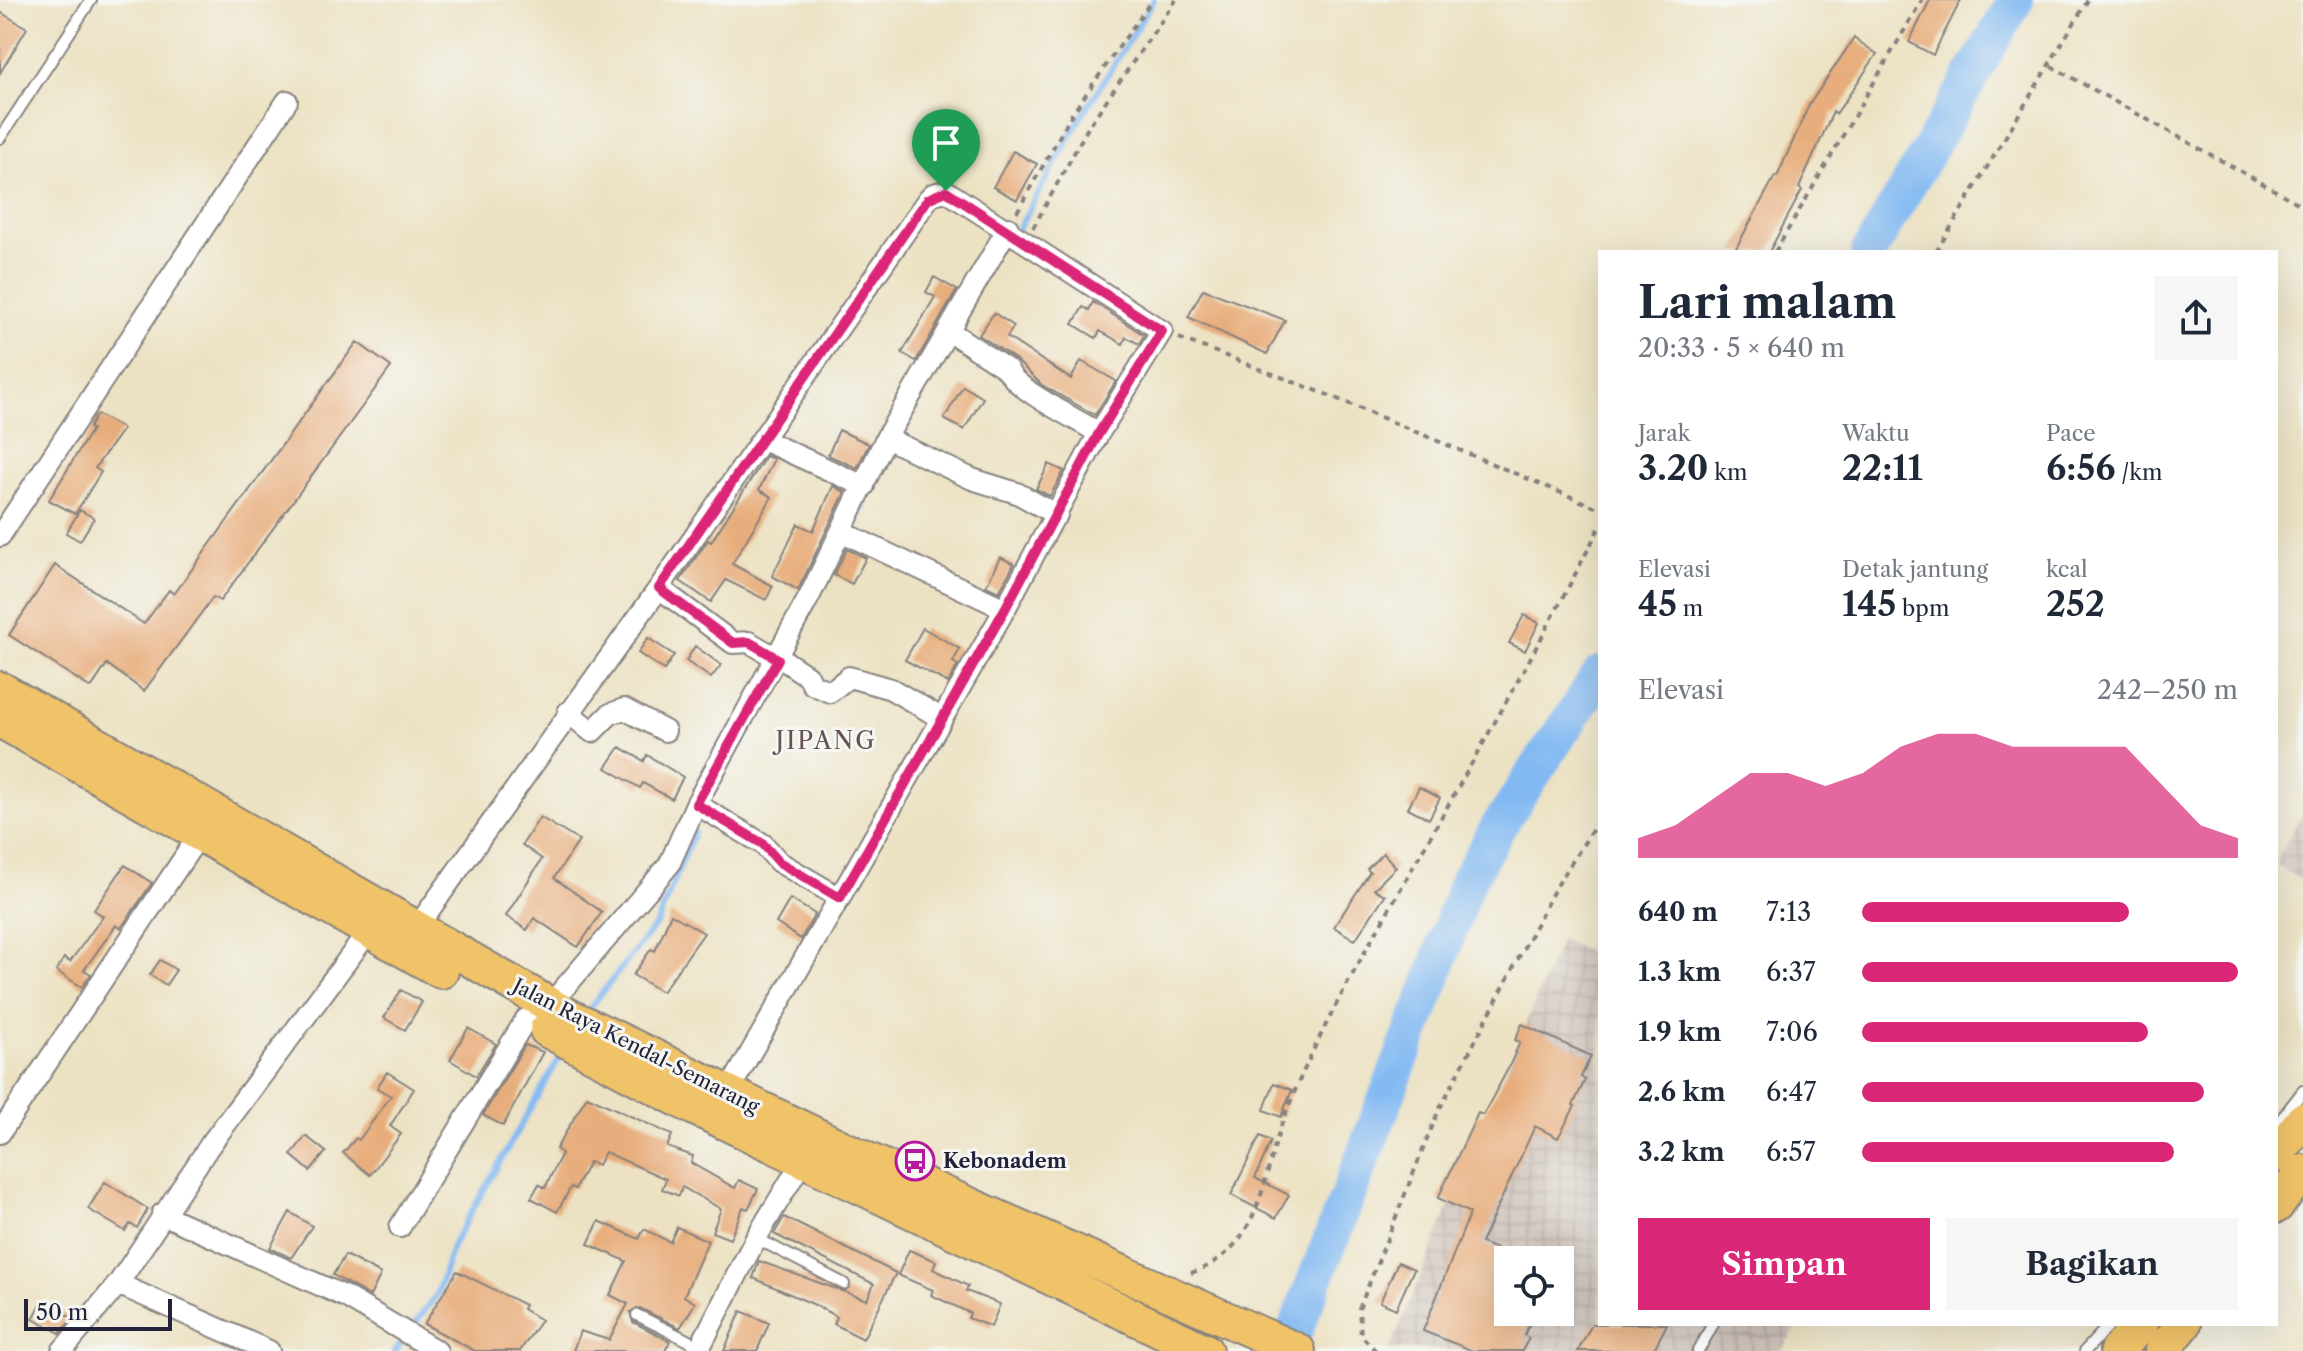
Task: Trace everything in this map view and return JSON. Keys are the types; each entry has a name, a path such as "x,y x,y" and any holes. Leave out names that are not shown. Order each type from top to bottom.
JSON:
{"highway":[{"name":"Jalan Raya Kendal-Semarang","path":"0,689 415,930 562,1026 727,1094 1298,1351"},
{"name":"Jalan Raya Kendal-Semarang","path":"0,720 369,931 562,1026 803,1160 1204,1351"},
{"path":"2278,1152 2303,1120"},
{"path":"2278,1203 2303,1172"},
{"path":"2117,1351 2139,1326"},
{"path":"2162,1351 2182,1326"}],"street":[{"path":"0,536 287,101"},
{"path":"415,930 659,588 933,194 946,191 1162,331 1099,433 1005,609 727,1094"},
{"path":"400,1227 562,1026 659,880 703,808 849,535 864,486 893,441 922,372 957,336 1016,235"},
{"path":"957,336 1033,393 1099,433"},
{"path":"763,440 864,486"},
{"path":"893,441 972,479 1017,493 1057,515"},
{"path":"849,535 1005,609"},
{"path":"659,588 733,643 749,642 809,677 812,684 830,692 849,677 891,689 941,718"},
{"path":"568,712 592,732 610,714 624,709 665,731"},
{"path":"703,808 763,844 779,862 840,898"},
{"path":"0,1133 200,834"},
{"path":"62,1351 118,1284 162,1214 369,931"},
{"path":"699,1349 756,1238 803,1160"},
{"path":"162,1214 346,1297 429,1346"},
{"path":"118,1284 269,1351"}],"lane":[{"path":"0,138 91,0"},
{"path":"2278,1123 2303,1091"},
{"path":"756,1238 844,1284"},
{"path":"637,1315 699,1349"},
{"path":"1698,1351 1712,1326"},
{"path":"2085,1351 2108,1326"}],"path":[{"path":"1016,235 1072,114 1152,0"},
{"path":"1016,235 1176,0"},
{"path":"1776,250 1922,0"},
{"path":"1937,250 2088,0"},
{"path":"2051,66 2303,206"},
{"path":"1162,331 1328,395 1598,508"},
{"path":"1154,1285 1203,1269 1239,1244 1258,1202 1286,1113 1329,1021 1467,766 1549,627 1598,530"},
{"path":"1376,1351 1361,1335 1359,1309 1438,1112 1553,892 1598,821"}],"shaded area":[{"path":"2303,813 2303,881 2278,866 2278,857"},
{"path":"1561,939 1598,957 1598,1326 1797,1326 1781,1351 1390,1349"}],"building":[{"path":"1930,0 1961,0 1933,55 1909,42"},
{"path":"0,12 27,28 0,73"},
{"path":"1854,38 1877,54 1836,114 1833,112 1799,188 1802,190 1770,250 1735,250 1777,177 1809,105"},
{"path":"1013,151 1037,164 1017,200 993,187"},
{"path":"934,277 957,290 916,361 902,353 935,297 926,292"},
{"path":"1203,289 1285,320 1267,354 1188,317"},
{"path":"1093,302 1144,335 1139,344 1126,337 1123,344 1100,331 1096,338 1073,324 1083,307 1089,310"},
{"path":"994,313 1014,326 1007,337 1071,379 1081,361 1116,381 1095,415 1042,385 1015,359 979,335"},
{"path":"357,342 391,367 220,601 213,597 144,691 107,664 91,688 9,635 55,565 144,624 169,590 174,594"},
{"path":"963,386 983,398 964,430 944,419"},
{"path":"97,414 123,429 95,468 101,472 75,514 49,500 92,429 89,428"},
{"path":"839,430 869,444 857,468 828,455"},
{"path":"766,456 774,459 759,490 772,497 732,564 773,586 766,600 726,580 711,602 680,581 708,540 711,542"},
{"path":"1049,464 1064,471 1050,496 1036,489"},
{"path":"833,486 845,492 798,590 772,576 798,524 813,531"},
{"path":"80,510 94,518 80,541 66,533"},
{"path":"847,549 866,558 852,584 834,575"},
{"path":"1000,557 1014,564 999,592 986,586"},
{"path":"1524,615 1539,623 1525,651 1509,643"},
{"path":"923,628 960,649 953,662 958,665 948,683 905,660"},
{"path":"648,638 674,655 664,670 638,653"},
{"path":"695,646 721,665 711,678 686,661"},
{"path":"620,747 644,761 647,755 683,777 672,799 643,783 640,788 606,768"},
{"path":"1419,787 1440,798 1429,819 1408,808"},
{"path":"540,817 579,841 554,878 602,912 578,947 534,918 527,930 506,916 542,859 522,845"},
{"path":"1383,853 1396,867 1374,889 1385,895 1355,940 1334,927 1370,872 1367,869"},
{"path":"125,865 152,883 121,928 116,925 84,970 91,974 82,987 56,971 64,958 70,962 103,916 94,910"},
{"path":"790,899 815,914 801,939 776,923"},
{"path":"671,914 704,933 662,992 633,975 651,949 655,951"},
{"path":"160,960 176,970 166,985 150,975"},
{"path":"401,990 422,1002 405,1030 384,1018"},
{"path":"1522,1024 1591,1056 1581,1077 1585,1080 1575,1106 1558,1138 1535,1126 1481,1243 1494,1248 1494,1326 1529,1326 1524,1335 1529,1338 1522,1351 1473,1351 1423,1331 1470,1213 1438,1198 1478,1113 1483,1115 1509,1067 1520,1042 1515,1040"},
{"path":"468,1028 496,1044 476,1076 450,1060"},
{"path":"525,1045 543,1052 503,1126 483,1115"},
{"path":"387,1072 414,1089 390,1126 401,1134 370,1175 343,1153 356,1138 359,1140 391,1096 377,1088"},
{"path":"1274,1083 1292,1090 1281,1117 1264,1110"},
{"path":"587,1096 672,1135 667,1147 693,1156 691,1163 735,1188 739,1180 758,1189 748,1209 743,1207 730,1239 712,1232 721,1209 682,1187 679,1196 662,1189 666,1179 605,1152 598,1165 589,1162 575,1189 571,1187 557,1212 531,1198 539,1184 545,1188 562,1153 556,1149"},
{"path":"306,1136 326,1152 310,1171 291,1155"},
{"path":"1260,1136 1271,1141 1255,1178 1289,1195 1276,1218 1231,1195"},
{"path":"105,1182 148,1209 137,1228 130,1224 125,1231 88,1209"},
{"path":"290,1212 312,1226 291,1258 270,1248"},
{"path":"784,1217 896,1273 863,1339 834,1324 837,1317 753,1278 759,1261 867,1300 874,1284 774,1234"},
{"path":"599,1221 639,1239 644,1229 670,1242 677,1227 708,1241 684,1296 695,1303 680,1328 640,1308 630,1312 633,1322 670,1341 665,1351 573,1351 580,1331 609,1340 628,1304 610,1295 626,1261 588,1244"},
{"path":"909,1250 936,1261 933,1269 968,1286 966,1291 1000,1304 991,1327 968,1318 970,1313 931,1295 933,1290 898,1275"},
{"path":"345,1255 381,1274 370,1296 333,1275"},
{"path":"1398,1262 1414,1269 1396,1309 1380,1302"},
{"path":"457,1271 525,1305 523,1309 541,1320 520,1351 475,1351 424,1324"},
{"path":"42,1302 73,1318 60,1333 33,1319"},
{"path":"741,1311 769,1323 757,1351 724,1351"},
{"path":"1592,1324 1666,1326 1653,1351 1578,1351"}],"waterway":[{"path":"1017,231 1080,119 1154,0"},
{"path":"1870,250 2016,0"},
{"path":"837,561 864,506"},
{"path":"742,741 795,642"},
{"path":"1287,1351 1433,978 1466,883 1500,824 1598,677"},
{"path":"586,1013 657,923 694,832"},
{"path":"395,1351 437,1294 453,1244 564,1050"}],"place":[{"name":"Kebonadem","path":"915,1161"}],"district":[{"name":"JIPANG","path":"826,741"}],"route":[{"path":"939,191 946,191 1008,228 1024,243 1162,331 1099,433 1005,609 840,898 779,862 763,844 696,804 778,659 749,642 733,643 659,588 861,301 928,199 939,191"}]}
